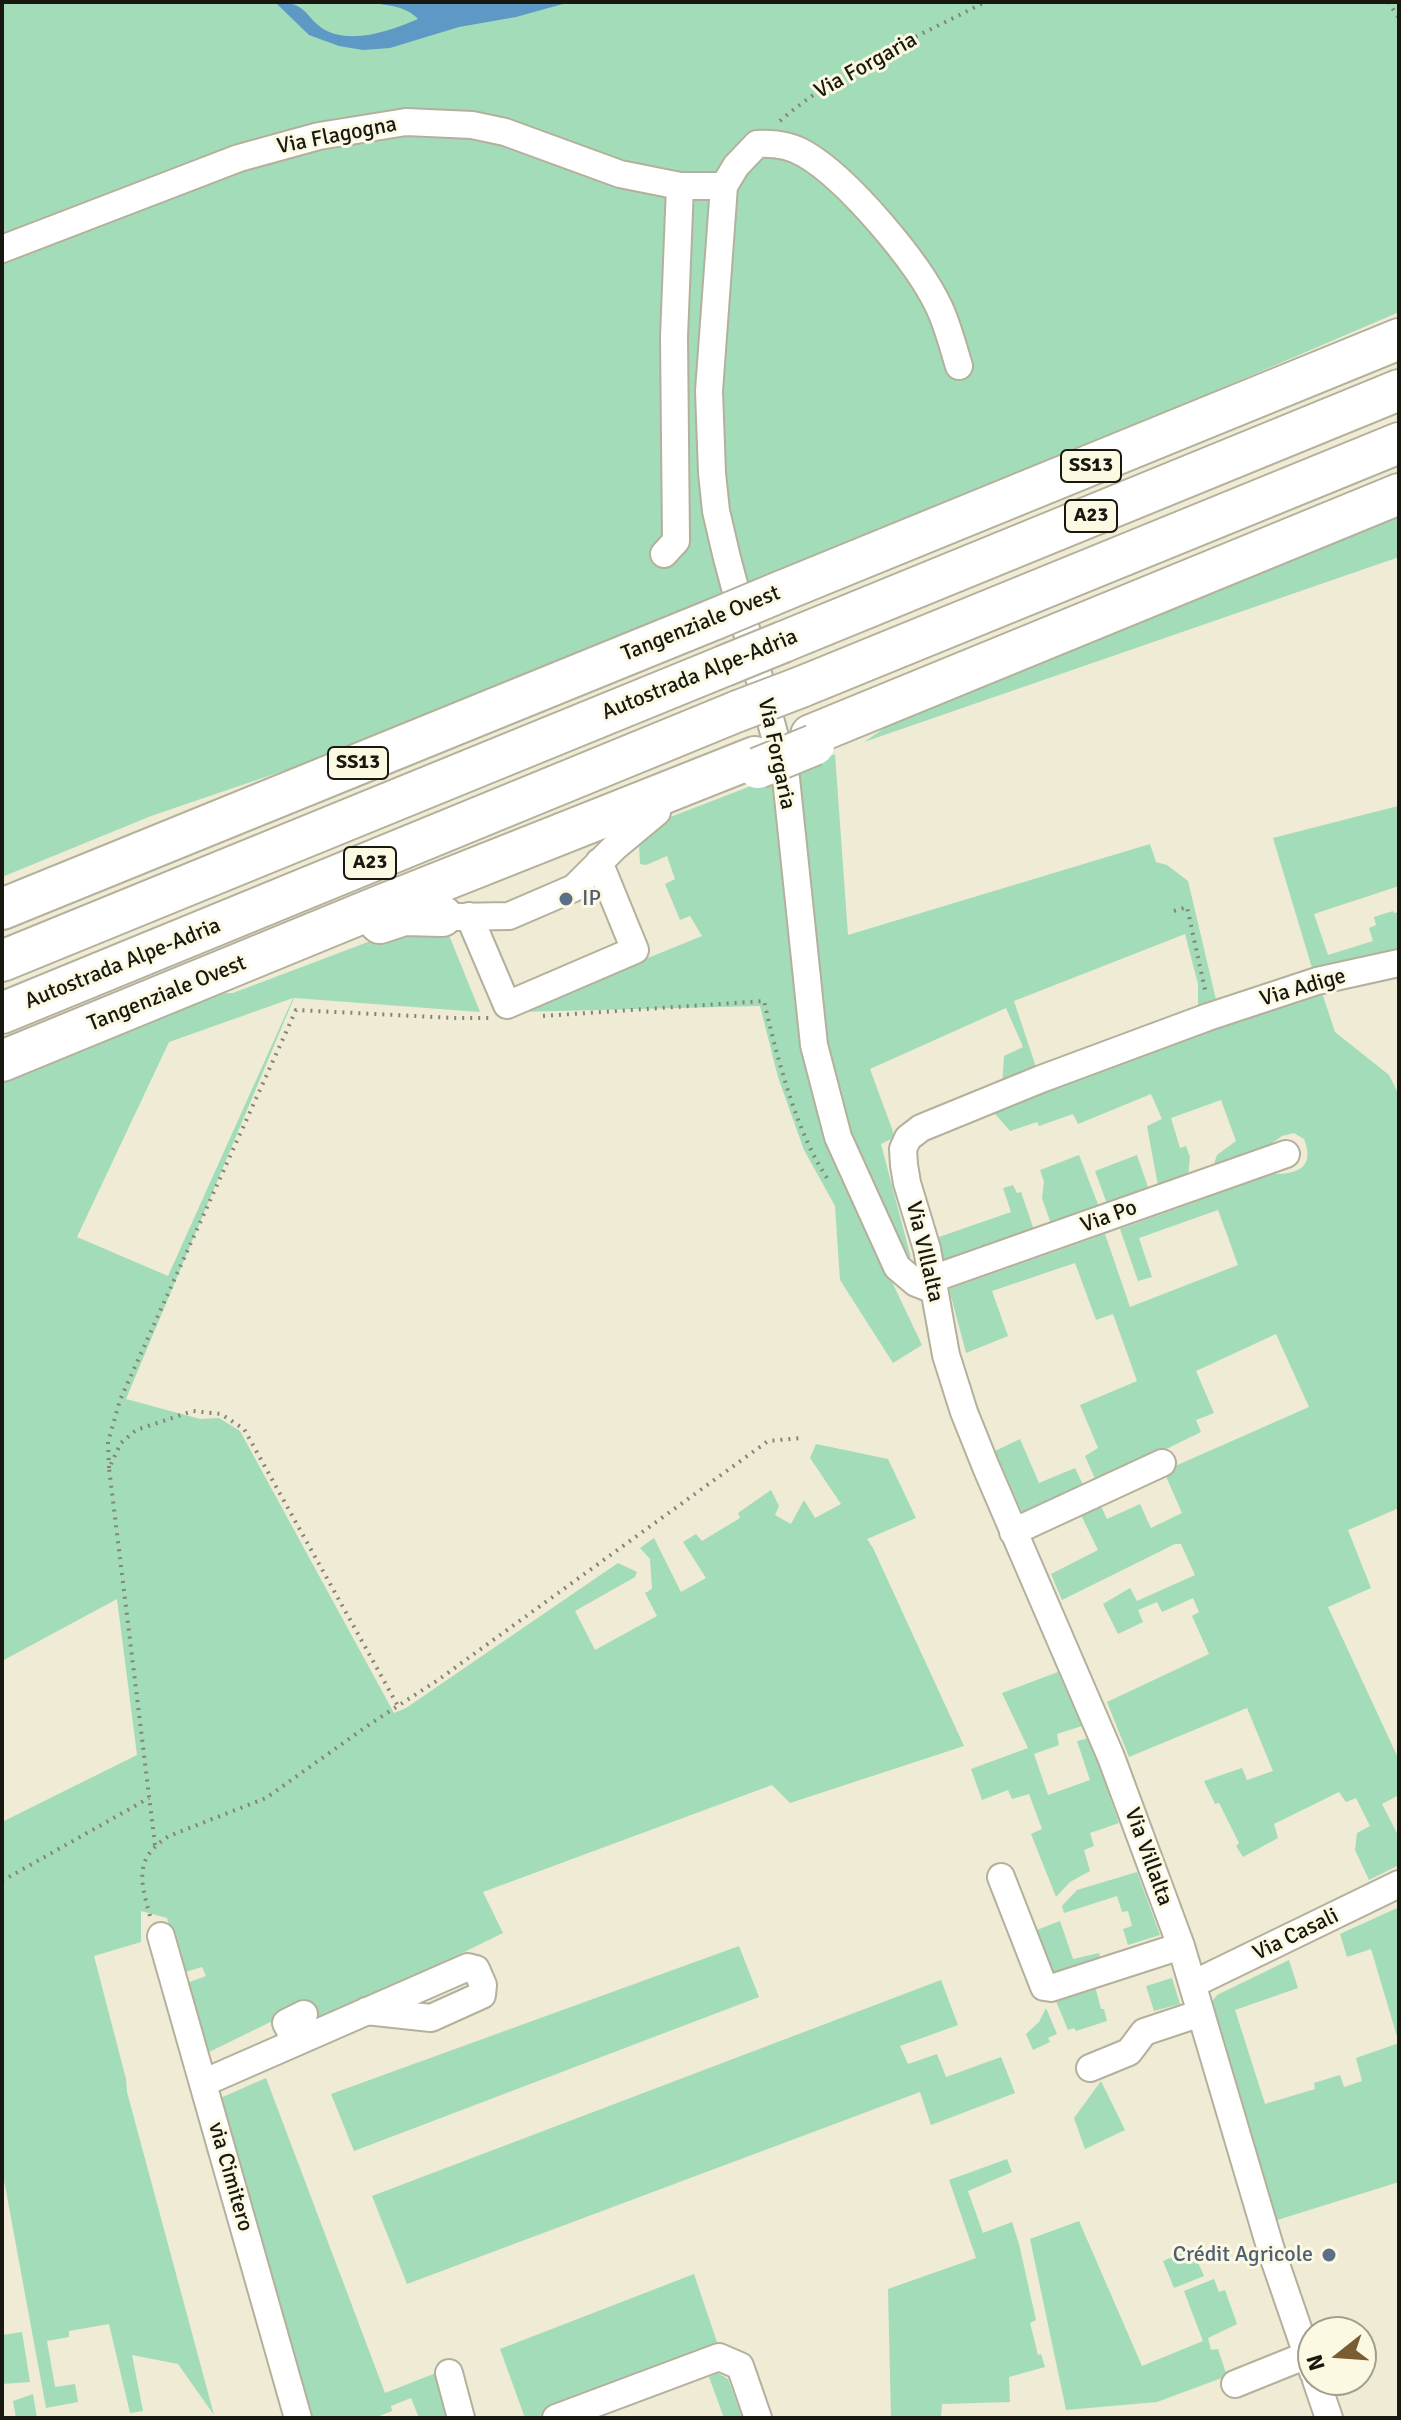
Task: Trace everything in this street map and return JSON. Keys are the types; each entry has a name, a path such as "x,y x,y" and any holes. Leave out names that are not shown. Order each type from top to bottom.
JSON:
{"highway":[{"name":"Tangenziale Ovest","path":"2,909 1399,339"},
{"name":"Autostrada Alpe-Adria","path":"2,961 1399,390"},
{"name":"Autostrada Alpe-Adria","path":"2,1013 1399,443"},
{"name":"Tangenziale Ovest","path":"2,1061 382,905 812,740 887,704 1399,494"},
{"path":"657,812 756,762"},
{"path":"2,902 42,892"},
{"path":"206,978 263,971 404,915 455,916"}],"street":[{"name":"Via Flagogna","path":"2,249 239,158 319,136 406,122 472,125 505,132 620,174 680,186"},
{"path":"664,554 676,541 674,337 680,186 724,186 736,166 757,144 777,143 806,154 845,186 906,255 940,308 959,366"},
{"name":"Via Forgaria","path":"724,186 709,391 712,473 716,511 727,558 786,778 814,1045 838,1137 897,1267 916,1283 933,1285"},
{"path":"455,916 509,916 574,888 657,812"},
{"path":"455,916 507,1005 635,950 599,862"},
{"name":"Via Adige","path":"903,1149 914,1133 943,1118 1208,1017 1317,981 1399,963"},
{"name":"Via VIllalta","path":"903,1149 907,1183 927,1249 946,1355"},
{"name":"Via Po","path":"933,1285 1286,1154"},
{"name":"Via Villalta","path":"946,1355 964,1412 1013,1532 1111,1757 1181,1946 1271,2250 1297,2325"},
{"path":"1013,1532 1162,1463"},
{"path":"1001,1877 1049,1994 1181,1946"},
{"name":"Via Casali","path":"1193,1984 1399,1884"},
{"name":"via Cimitero","path":"161,1936 298,2418"},
{"path":"203,2083 366,2011"},
{"path":"1090,2068 1129,2052 1144,2032 1201,2013"},
{"path":"296,2042 286,2023 304,2014"},
{"path":"556,2418 719,2357 740,2366 758,2418"},
{"path":"1235,2384 1297,2372"},
{"path":"449,2373 461,2418"},
{"name":"Via Villalta","path":"1321,2396 1329,2418"}],"path":[{"name":"Via Forgaria","path":"757,144 809,97 846,74 985,2"},
{"path":"1388,2 1399,18"},
{"path":"1174,911 1187,907 1206,990 1208,1017"},
{"path":"535,1017 764,1001 783,1073 810,1147 836,1188"},
{"path":"155,1845 109,1468 108,1442 120,1400 296,1010 493,1018"},
{"path":"109,1468 121,1443 136,1430 193,1411 221,1414 244,1429 398,1706"},
{"path":"161,1936 154,1929 142,1886 143,1861 155,1845 169,1836 266,1798 438,1680 768,1441 801,1438"},
{"path":"2,1881 149,1798"}],"green space":[{"path":"2,2 1399,2 1399,312 922,517 327,756 151,816 2,877"},
{"path":"1399,508 1399,557 864,742 912,709"},
{"path":"835,754 848,935 1150,844 1156,862 1167,865 1188,881 1217,1004 1198,1013 1198,984 1185,934 1014,1001 1038,1073 1002,1088 1004,1056 1023,1047 1006,1008 870,1069 895,1137 881,1144 911,1258 902,1255 848,1134 823,1045 794,769"},
{"path":"777,776 794,926 865,1225 922,1345 893,1363 840,1280 835,1206 804,1150 778,1077 760,1006 515,1012 702,936 690,916 680,920 665,884 675,879 667,856 646,865 640,864 639,843 660,821"},
{"path":"1398,806 1399,886 1314,914 1328,955 1373,941 1369,928 1376,925 1374,917 1399,912 1399,956 1315,978 1273,838"},
{"path":"405,928 447,930 480,1012 294,998 126,1399 200,1419 219,1418 240,1431 394,1713 406,1708 618,1563 637,1572 635,1577 575,1611 595,1650 657,1616 645,1593 652,1589 650,1559 640,1548 654,1538 681,1592 706,1578 683,1542 696,1534 702,1541 740,1518 738,1513 771,1490 779,1506 775,1515 791,1524 804,1500 815,1518 841,1504 810,1458 816,1444 888,1459 916,1518 867,1539 964,1746 790,1803 772,1785 483,1892 503,1933 307,2029 297,2009 205,2054 184,1984 206,1976 202,1967 182,1973 167,1918 141,1911 141,1942 94,1956 127,2092 214,2415 178,2364 132,2355 143,2411 130,2413 109,2324 69,2331 69,2337 47,2341 55,2387 75,2384 78,2402 46,2408 2,2169 2,1822 137,1755 117,1599 2,1661 2,1077 199,994 233,993","holes":["293,998 168,1276 77,1237 169,1042"]},
{"path":"1320,987 1335,1032 1389,1075 1399,1095 1399,1508 1348,1530 1371,1588 1328,1607 1399,1760 1399,1795 1382,1804 1399,1837 1399,1865 1369,1880 1355,1850 1357,1833 1370,1826 1356,1798 1346,1802 1339,1792 1274,1824 1278,1838 1243,1857 1219,1803 1215,1804 1204,1781 1242,1768 1247,1780 1273,1771 1247,1708 1129,1757 1107,1702 1209,1654 1192,1616 1199,1612 1193,1598 1162,1612 1157,1602 1138,1610 1143,1622 1118,1634 1103,1604 1130,1588 1137,1601 1195,1575 1181,1544 1175,1544 1062,1600 1051,1574 1098,1550 1079,1511 1099,1502 1107,1519 1140,1504 1151,1528 1182,1513 1165,1474 1157,1474 1309,1407 1276,1334 1196,1371 1214,1413 1196,1420 1201,1432 1097,1483 1085,1456 1098,1448 1080,1405 1137,1381 1113,1314 1096,1320 1075,1263 992,1291 1008,1336 966,1353 949,1289 1105,1234 1130,1307 1238,1265 1218,1210 1139,1238 1152,1277 1138,1281 1120,1229 1273,1174 1297,1170 1306,1162 1304,1139 1294,1133 1282,1136 1262,1150 1213,1167 1217,1155 1236,1141 1221,1100 1171,1118 1180,1148 1186,1146 1190,1157 1188,1176 1158,1186 1147,1126 1162,1119 1151,1094 1078,1124 1073,1114 1039,1126 1037,1122 1010,1131 990,1108"},
{"path":"1079,1155 1099,1207 1051,1224 1042,1198 1044,1182 1040,1170"},
{"path":"1137,1155 1149,1190 1107,1204 1095,1171"},
{"path":"1013,1185 1017,1193 1021,1192 1034,1230 944,1261 939,1237 1011,1212 1003,1188"},
{"path":"1020,1439 1039,1483 1075,1468 1085,1489 1025,1519 995,1451"},
{"path":"1058,1672 1082,1726 1057,1734 1059,1745 1034,1754 1048,1795 1090,1780 1077,1741 1089,1738 1119,1823 1090,1833 1094,1846 1084,1850 1090,1871 1070,1882 1056,1897 1031,1834 1042,1829 1029,1794 1012,1799 1008,1790 982,1800 971,1769 1028,1748 1002,1693"},
{"path":"1137,1872 1160,1935 1128,1945 1123,1929 1132,1926 1128,1911 1122,1912 1117,1896 1064,1913 1062,1906 1077,1890"},
{"path":"1397,1908 1399,2043 1371,1949 1347,1957 1340,1934"},
{"path":"1060,1921 1073,1959 1099,1953 1103,1966 1049,1983 1029,1933"},
{"path":"739,1946 759,1997 354,2151 331,2094"},
{"path":"1289,1960 1298,1988 1235,2010 1265,2104 1315,2089 1314,2083 1340,2075 1344,2087 1362,2081 1356,2058 1399,2043 1399,2182 1274,2221 1211,2003 1217,1995"},
{"path":"1172,1978 1180,2004 1154,2011 1146,1986"},
{"path":"1093,1979 1107,2021 1076,2031 1074,2028 1068,2030 1053,1994"},
{"path":"941,1980 958,2025 900,2046 908,2064 937,2054 946,2077 1001,2057 1015,2093 931,2125 920,2092 407,2284 372,2196"},
{"path":"1046,2008 1057,2034 1048,2038 1050,2042 1033,2050 1026,2034 1039,2022"},
{"path":"266,2078 385,2393 441,2371 453,2418 419,2418 411,2398 391,2406 392,2411 374,2418 311,2418 218,2099"},
{"path":"1101,2081 1125,2130 1085,2149 1074,2118"},
{"path":"1007,2159 1012,2172 968,2191 983,2233 1012,2222 1036,2320 1030,2323 1038,2355 1041,2354 1045,2367 1009,2377 1010,2402 942,2404 941,2418 891,2418 888,2289 976,2258 949,2180"},
{"path":"1079,2221 1142,2366 1203,2341 1184,2291 1214,2279 1219,2292 1225,2290 1237,2324 1208,2338 1211,2350 1218,2349 1227,2376 1157,2402 1066,2410 1030,2239"},
{"path":"1192,2249 1204,2276 1174,2288 1163,2261"},
{"path":"694,2274 720,2351 540,2418 525,2418 500,2349"},
{"path":"22,2332 30,2382 2,2384 2,2335"},
{"path":"718,2373 728,2379 742,2417 724,2418 709,2377"},
{"path":"33,2394 37,2418 16,2418 13,2401"}],"water":[{"path":"275,2 301,8 327,31 361,36 418,19 402,9 370,2 570,2 516,17 459,27 390,48 363,50 339,46 309,35"}],"place":[{"name":"IP","path":"566,899"},
{"name":"Crédit Agricole","path":"1329,2255"}]}
